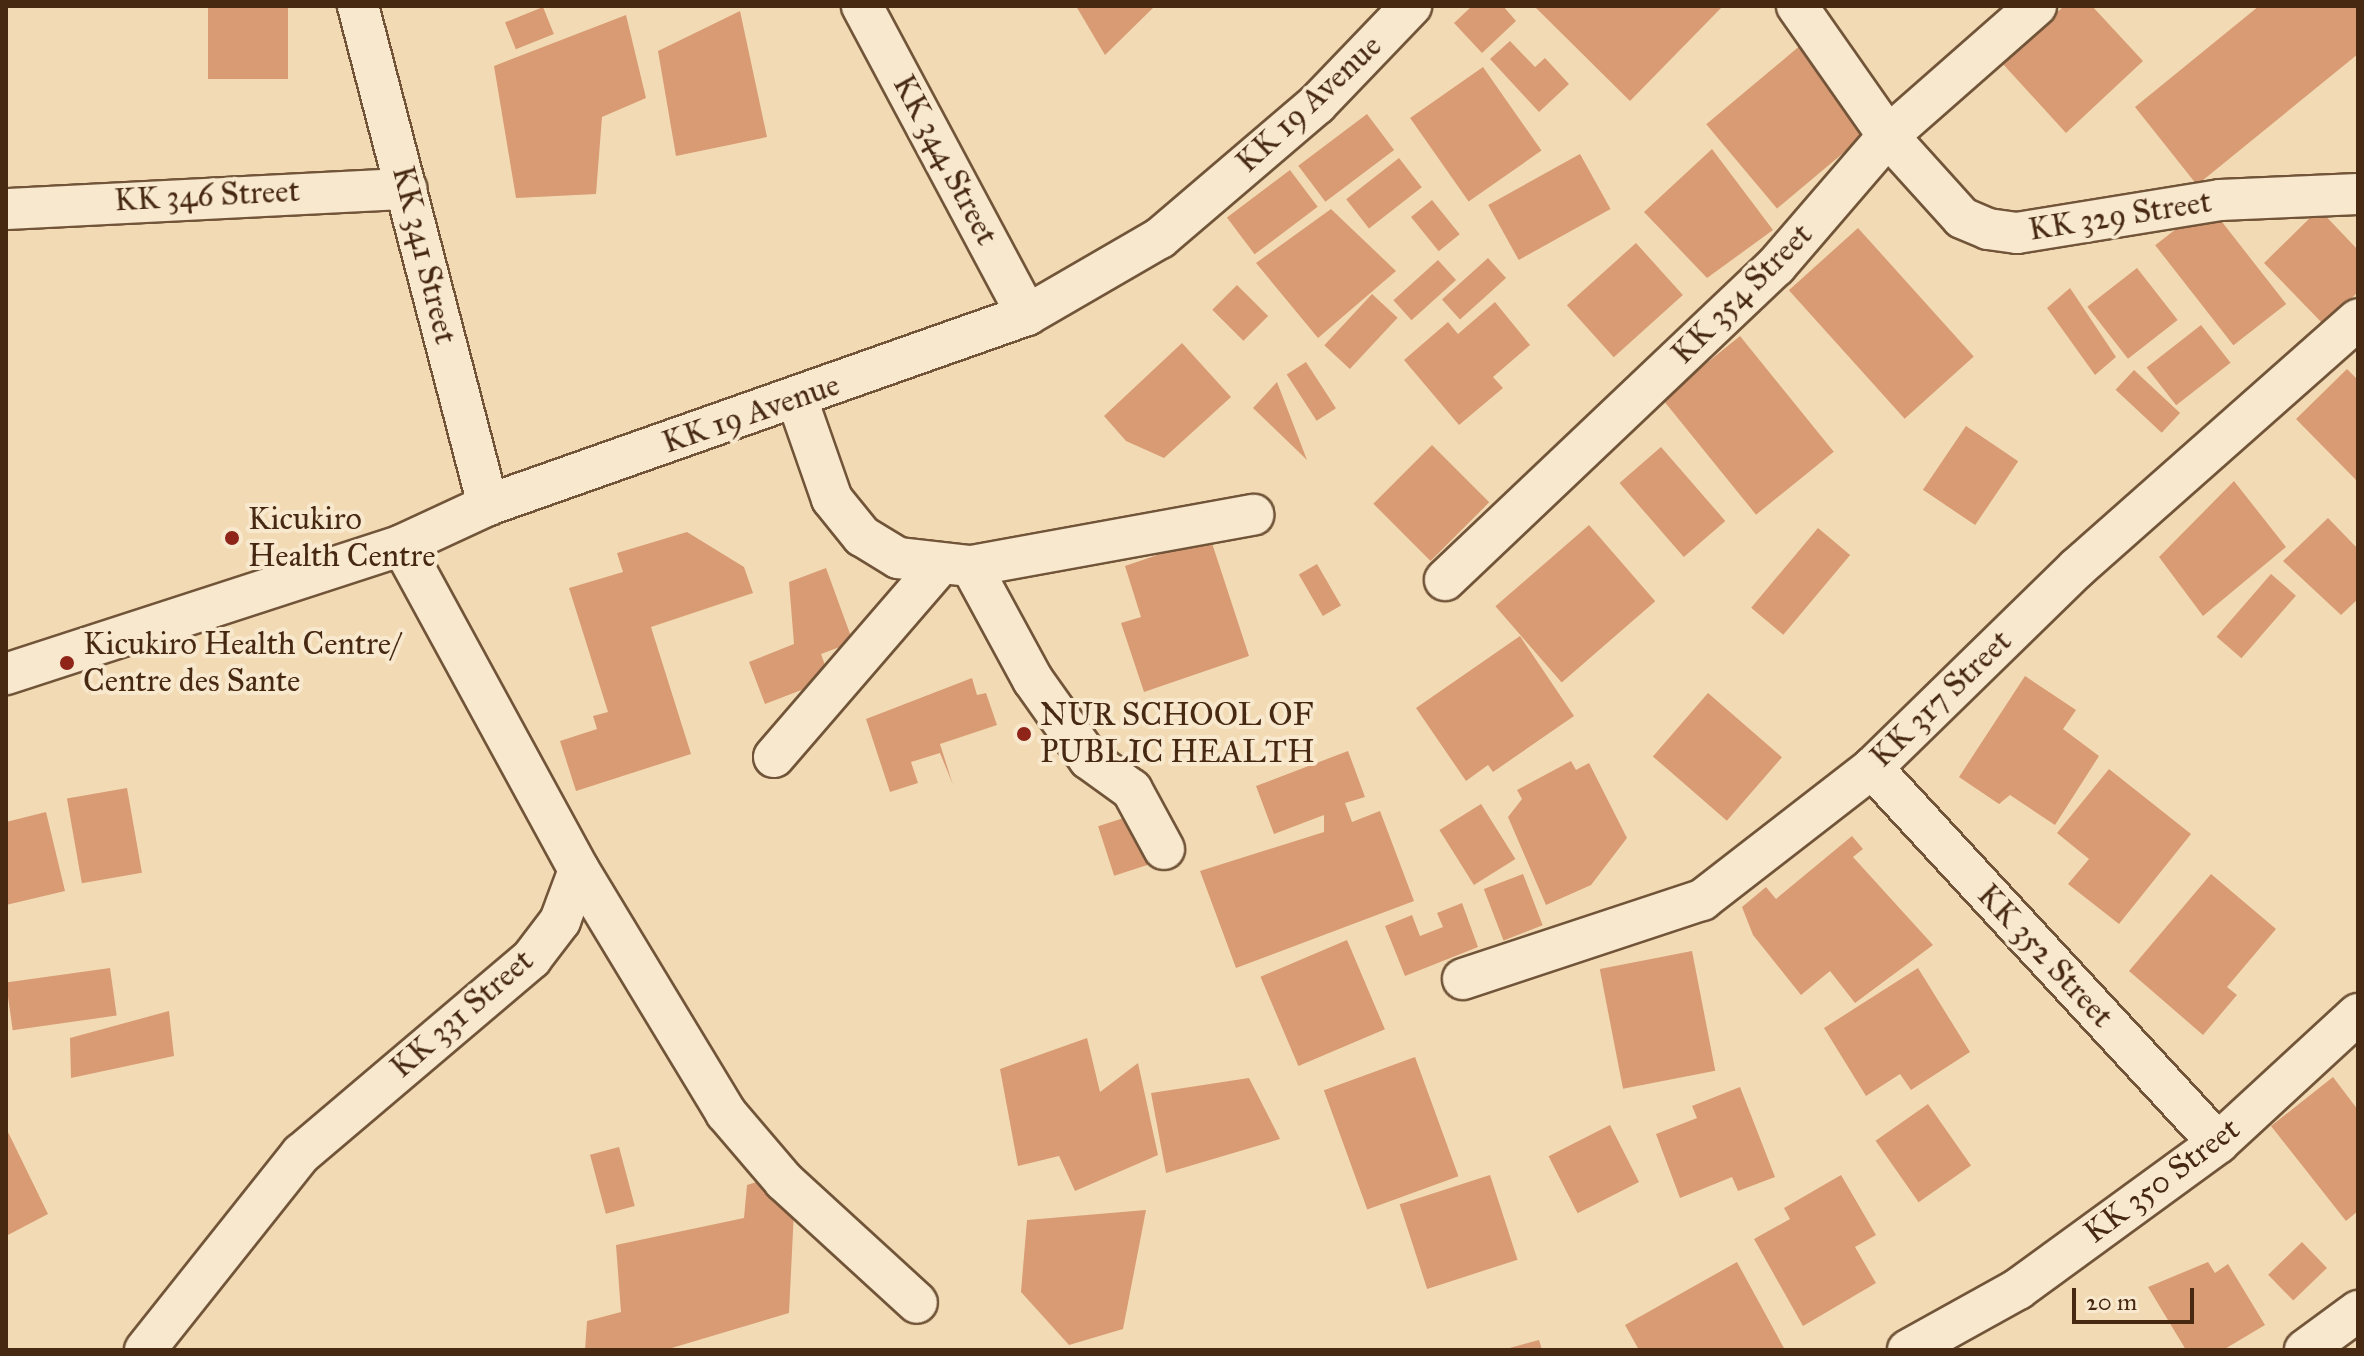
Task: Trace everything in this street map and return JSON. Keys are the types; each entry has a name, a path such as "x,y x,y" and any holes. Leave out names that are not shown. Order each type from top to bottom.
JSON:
{"street":[{"name":"KK 341 Street","path":"358,6 488,505"},
{"name":"KK 344 Street","path":"862,6 1027,315"},
{"name":"KK 19 Avenue","path":"6,674 402,545 488,505 797,399 1027,315 1160,238 1317,104 1411,6"},
{"name":"KK 329 Street","path":"1797,6 1888,136 1962,218 2017,233 2220,200 2358,194"},
{"name":"KK 354 Street","path":"1445,580 1776,266 1888,136 2036,6"},
{"name":"KK 346 Street","path":"6,209 407,189"},
{"name":"KK 317 Street","path":"1463,979 1702,900 1872,768 2077,568 2358,319"},
{"path":"797,399 832,499 862,536 898,558 954,567 1253,515"},
{"path":"402,545 579,870 726,1113 784,1181 917,1303"},
{"path":"774,757 954,567"},
{"path":"954,567 1089,759 1132,790 1164,849"},
{"name":"KK 352 Street","path":"1872,768 2218,1143"},
{"name":"KK 331 Street","path":"145,1350 301,1154 531,959 560,921 579,870"},
{"name":"KK 350 Street","path":"1908,1350 2018,1289 2218,1143 2358,1014"},
{"path":"2305,1350 2358,1311"}],"building":[{"path":"208,6 288,6 288,79 208,79"},
{"path":"1076,6 1155,6 1105,55"},
{"path":"1472,6 1503,6 1516,21 1482,53 1454,23"},
{"path":"1534,6 1723,6 1630,101"},
{"path":"2064,6 2092,6 2143,61 2066,133 2002,63"},
{"path":"2259,6 2358,6 2358,54 2197,185 2135,107"},
{"path":"543,7 554,34 516,49 505,22"},
{"path":"740,11 767,137 676,156 658,51"},
{"path":"626,15 646,98 602,117 596,194 516,198 494,66"},
{"path":"1510,41 1535,67 1545,58 1569,84 1539,112 1490,59"},
{"path":"1802,44 1873,128 1777,209 1706,124"},
{"path":"1483,67 1542,151 1469,202 1410,118"},
{"path":"1367,114 1394,150 1325,202 1298,166"},
{"path":"1712,149 1773,230 1707,278 1644,212"},
{"path":"1580,154 1611,209 1519,260 1488,205"},
{"path":"1399,158 1422,187 1369,228 1346,199"},
{"path":"1290,170 1318,207 1255,254 1227,218"},
{"path":"1432,200 1460,234 1439,251 1411,217"},
{"path":"2208,204 2286,304 2233,345 2155,245"},
{"path":"1331,209 1396,271 1318,338 1256,263"},
{"path":"2319,209 2358,250 2358,292 2324,325 2264,263"},
{"path":"1858,228 1974,357 1905,419 1789,290"},
{"path":"1636,243 1683,295 1614,357 1567,305"},
{"path":"1488,258 1506,278 1460,320 1442,299"},
{"path":"1438,260 1456,280 1411,320 1393,300"},
{"path":"2137,268 2178,320 2128,359 2087,307"},
{"path":"1237,285 1268,316 1243,341 1212,310"},
{"path":"2070,288 2116,357 2095,375 2047,308"},
{"path":"1372,294 1398,318 1350,369 1324,345"},
{"path":"1495,302 1530,345 1493,377 1503,388 1459,425 1404,360 1448,322 1458,334"},
{"path":"2201,325 2231,363 2176,405 2147,367"},
{"path":"1740,336 1834,452 1756,515 1662,399"},
{"path":"1182,343 1231,397 1164,458 1126,441 1104,416"},
{"path":"1306,362 1336,408 1317,421 1287,375"},
{"path":"2347,369 2358,380 2358,482 2296,419"},
{"path":"2134,370 2180,413 2162,433 2116,390"},
{"path":"1277,382 1307,460 1253,408"},
{"path":"1966,426 2018,461 1975,525 1923,490"},
{"path":"1432,445 1489,502 1431,561 1373,504"},
{"path":"1661,447 1725,521 1684,557 1619,483"},
{"path":"2234,481 2286,547 2203,616 2159,557"},
{"path":"2328,518 2358,549 2358,599 2341,615 2283,561"},
{"path":"1589,525 1655,601 1562,683 1495,606"},
{"path":"1818,528 1850,555 1783,635 1751,608"},
{"path":"687,532 744,567 753,593 651,627 691,754 576,791 560,741 597,729 593,716 608,712 569,588 623,572 617,553"},
{"path":"1210,537 1249,656 1144,692 1121,623 1141,617 1125,566"},
{"path":"1317,564 1341,606 1323,616 1299,574"},
{"path":"826,568 853,642 821,654 830,679 765,704 749,662 794,644 789,582"},
{"path":"2271,574 2296,596 2241,658 2217,637"},
{"path":"1520,636 1574,716 1493,772 1488,765 1466,781 1416,708"},
{"path":"2025,676 2076,710 2063,729 2099,756 2055,825 2010,795 1999,804 1959,777"},
{"path":"972,678 977,695 986,693 997,725 940,744 953,785 940,753 911,762 918,783 890,792 866,719"},
{"path":"1708,693 1782,757 1727,821 1653,756"},
{"path":"1348,751 1365,797 1345,803 1352,822 1380,811 1414,901 1236,968 1200,871 1324,832 1324,815 1274,834 1256,786"},
{"path":"1571,761 1576,770 1589,763 1627,838 1591,885 1546,905 1508,817 1522,799 1517,790"},
{"path":"2109,769 2191,834 2119,924 2068,884 2089,859 2057,833"},
{"path":"127,788 142,873 82,883 67,799"},
{"path":"1481,804 1515,859 1474,885 1439,830"},
{"path":"46,812 65,891 6,905 6,822"},
{"path":"1139,813 1155,862 1114,876 1098,826"},
{"path":"1852,836 1863,849 1853,857 1933,945 1855,1003 1830,971 1801,995 1753,935 1742,907 1766,887 1776,899"},
{"path":"1523,874 1543,925 1503,940 1484,889"},
{"path":"2211,874 2276,929 2227,987 2237,995 2203,1035 2129,971"},
{"path":"1462,903 1478,947 1405,976 1385,926 1412,915 1420,936 1443,927 1437,913"},
{"path":"1347,940 1385,1029 1298,1066 1260,977"},
{"path":"1692,951 1715,1071 1623,1089 1600,969"},
{"path":"110,968 117,1016 13,1030 6,983"},
{"path":"1918,968 1970,1052 1911,1090 1900,1074 1866,1096 1824,1028"},
{"path":"169,1011 174,1056 71,1078 70,1038"},
{"path":"1087,1038 1100,1092 1138,1063 1158,1155 1075,1191 1059,1156 1018,1166 1000,1069"},
{"path":"1415,1057 1458,1176 1367,1210 1324,1090"},
{"path":"2333,1077 2358,1110 2358,1211 2346,1221 2271,1126"},
{"path":"1249,1078 1280,1139 1166,1173 1151,1093"},
{"path":"1740,1087 1775,1177 1738,1191 1732,1177 1680,1198 1656,1134 1697,1118 1692,1106"},
{"path":"1928,1104 1971,1165 1919,1202 1876,1141"},
{"path":"1610,1125 1639,1182 1578,1213 1549,1156"},
{"path":"6,1128 48,1214 6,1236"},
{"path":"619,1147 635,1206 606,1214 590,1155"},
{"path":"796,1170 789,1313 665,1350 585,1350 587,1321 621,1312 616,1245 744,1218 747,1185"},
{"path":"1490,1175 1518,1260 1427,1289 1400,1204"},
{"path":"1841,1175 1876,1235 1855,1247 1876,1283 1803,1326 1754,1239 1790,1219 1784,1208"},
{"path":"1146,1210 1123,1329 1069,1345 1021,1292 1027,1220"},
{"path":"2302,1242 2327,1268 2293,1301 2268,1275"},
{"path":"1737,1262 1785,1350 1639,1350 1625,1325"},
{"path":"2208,1262 2215,1273 2228,1264 2265,1325 2223,1350 2186,1350 2148,1287"},
{"path":"1539,1340 1542,1350 1506,1350 1506,1349"}],"place":[{"name":"Kicukiro Health Centre","path":"232,538"},
{"name":"Kicukiro Health Centre/ Centre des Sante","path":"67,663"},
{"name":"NUR SCHOOL OF PUBLIC HEALTH","path":"1024,734"}]}
